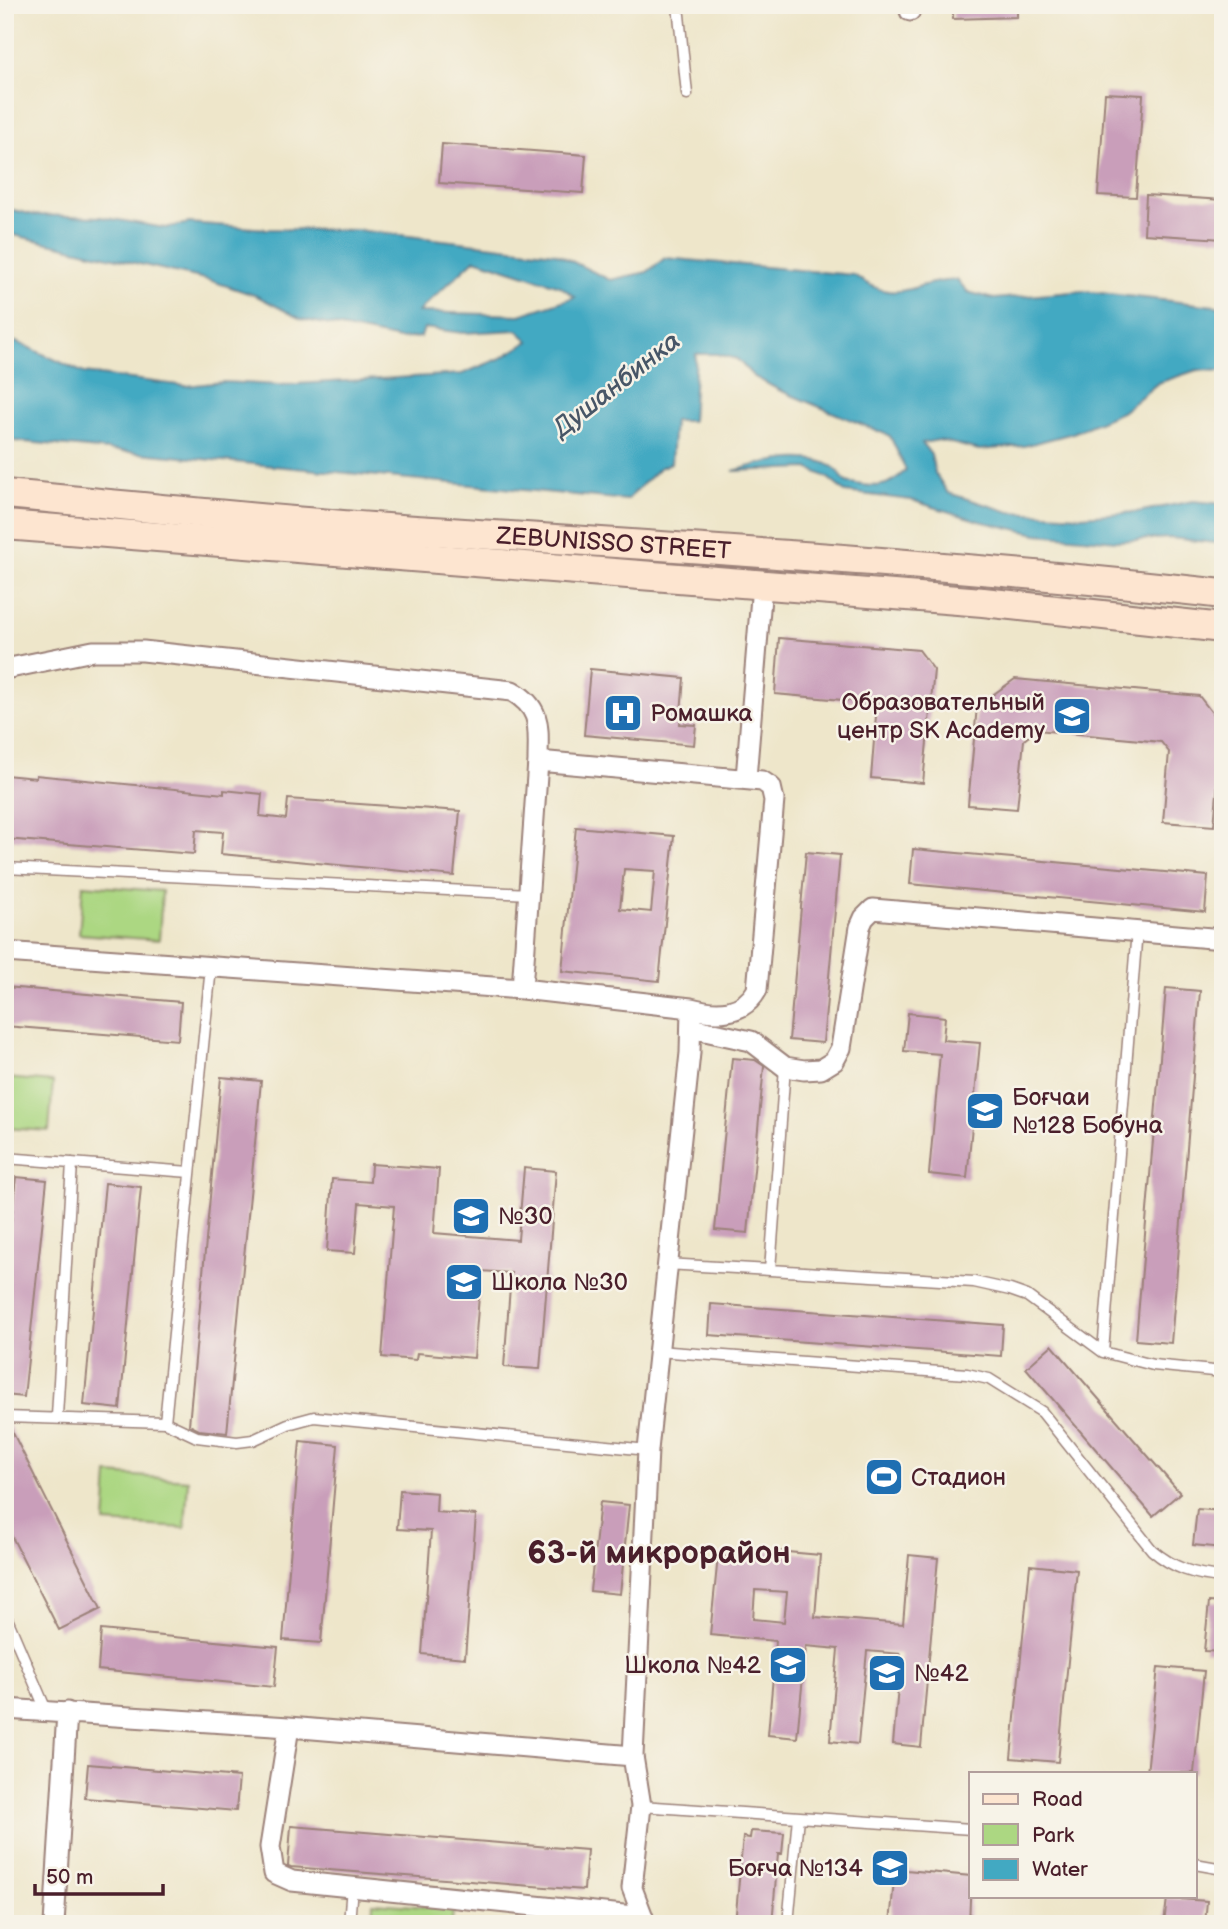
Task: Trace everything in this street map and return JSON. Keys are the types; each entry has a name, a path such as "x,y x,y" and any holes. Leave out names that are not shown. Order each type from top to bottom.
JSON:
{"main road":[{"name":"ZEBUNISSO STREET","path":"5,494 369,527 713,548 1049,574 1223,594"},
{"path":"5,525 983,602 1223,628"}],"street":[{"path":"746,778 762,584"},
{"path":"5,669 93,651 143,652 512,691 527,699 536,711 538,761 522,989"},
{"path":"5,952 522,989 707,1012 736,1010 750,1003 757,990 774,800 768,784 746,778 538,761"},
{"path":"691,1028 751,1041 785,1067 821,1069 834,1061 841,1048 860,927 873,909 1223,939"},
{"path":"289,1727 270,1847 274,1873 292,1881 352,1885 564,1917 643,1920 632,1888 641,1806 633,1756 648,1450 691,1008"},
{"path":"5,1709 289,1727 633,1756"},
{"path":"54,1924 67,1712"}],"lane":[{"path":"678,5 687,94"},
{"path":"5,868 529,894"},
{"path":"1102,1352 1137,930"},
{"path":"165,1422 211,967"},
{"path":"770,1270 785,1067"},
{"path":"5,1158 190,1172"},
{"path":"57,1416 72,1163"},
{"path":"666,1265 974,1282 1027,1296 1102,1352 1153,1365 1223,1372"},
{"path":"657,1351 967,1374 989,1379 1042,1412 1152,1550 1169,1565 1189,1572 1223,1577"},
{"path":"5,1417 57,1416 165,1422 197,1437 237,1442 253,1440 288,1424 314,1417 648,1450"},
{"path":"5,1614 46,1710"},
{"path":"641,1806 969,1829"},
{"path":"788,1924 798,1817"},
{"path":"1196,1864 1223,1869"},
{"path":"349,1924 352,1885"}],"green space":[{"path":"83,885 162,891 159,940 79,934"},
{"path":"5,1078 53,1082 49,1131 5,1128"},
{"path":"108,1474 188,1480 185,1528 105,1523"},
{"path":"373,1903 453,1909 452,1924 372,1924"}],"water":[{"name":"Душанбинка","path":"5,208 34,215 101,217 165,228 189,223 267,229 357,230 555,253 610,280 647,272 665,258 854,275 869,285 894,292 957,280 968,292 994,299 1083,291 1223,307 1223,371 1197,370 1158,383 1122,412 1073,433 1024,446 979,450 939,440 922,443 931,455 935,473 948,493 1010,512 1081,516 1137,512 1193,501 1223,504 1223,544 1171,538 1117,541 1037,534 979,521 911,500 845,492 827,477 808,468 733,471 782,460 809,459 833,467 846,482 878,486 892,481 906,470 890,436 779,390 753,376 737,359 717,354 696,354 692,421 674,421 671,463 659,468 627,500 5,440 5,339 84,373 186,386 223,382 280,385 462,374 501,358 529,341 517,330 463,333 424,328 421,337 399,339 301,319 257,296 209,280 5,233","holes":["475,259 560,286 575,297 520,315 418,312"]}],"building":[{"path":"953,5 1017,5 1017,17 953,19"},
{"path":"1105,93 1143,95 1136,197 1098,195"},
{"path":"442,144 586,155 583,193 439,183"},
{"path":"1146,195 1223,200 1223,239 1144,234"},
{"path":"779,638 919,650 934,670 923,783 871,778 877,703 775,694"},
{"path":"590,669 684,678 680,724 696,725 694,745 584,735"},
{"path":"1015,679 1199,696 1223,727 1214,826 1163,822 1169,752 1161,742 1037,730 1024,740 1017,809 968,805 977,706"},
{"path":"5,775 36,778 36,775 224,794 224,790 262,794 260,816 286,819 288,799 460,811 454,876 221,854 223,832 196,830 194,854 5,839"},
{"path":"576,827 674,836 659,981 562,971","holes":["624,869 655,871 651,912 620,909"]},
{"path":"913,849 1208,876 1205,912 910,884"},
{"path":"806,852 840,855 823,1043 789,1040"},
{"path":"5,987 181,1002 178,1040 5,1026"},
{"path":"1166,988 1200,991 1171,1343 1136,1340"},
{"path":"908,1013 945,1017 943,1040 980,1043 967,1178 929,1174 940,1054 904,1051"},
{"path":"732,1058 755,1060 764,1066 748,1233 715,1230"},
{"path":"221,1077 261,1081 227,1433 199,1430 189,1425"},
{"path":"371,1164 439,1169 434,1233 518,1240 524,1168 556,1171 540,1369 504,1367 511,1273 481,1271 474,1358 417,1353 416,1360 382,1357 394,1206 359,1203 355,1253 327,1251 332,1179 370,1182"},
{"path":"16,1177 47,1180 24,1397 5,1395 5,1276"},
{"path":"105,1183 141,1187 120,1409 84,1405"},
{"path":"711,1304 1003,1325 1001,1356 709,1335"},
{"path":"1052,1345 1180,1493 1153,1516 1026,1368"},
{"path":"5,1424 9,1425 101,1609 59,1630 5,1523"},
{"path":"300,1441 338,1445 321,1643 283,1640"},
{"path":"400,1490 437,1493 436,1512 476,1515 465,1658 422,1654 431,1531 397,1529"},
{"path":"600,1502 629,1505 620,1594 590,1591"},
{"path":"1197,1509 1223,1511 1223,1548 1193,1545"},
{"path":"754,1549 820,1555 815,1617 903,1624 909,1555 938,1558 921,1747 893,1744 901,1654 867,1651 858,1744 830,1741 838,1649 806,1646 797,1738 768,1735 776,1641 710,1635 718,1556 753,1559","holes":["755,1590 787,1592 784,1622 753,1619"]},
{"path":"1030,1565 1077,1570 1058,1762 1011,1758"},
{"path":"1209,1602 1223,1603 1223,1652 1204,1651"},
{"path":"101,1630 278,1647 274,1687 98,1670"},
{"path":"1158,1667 1204,1671 1194,1772 1147,1772"},
{"path":"88,1764 239,1777 236,1811 85,1798"},
{"path":"291,1826 587,1850 584,1890 291,1867 288,1866"},
{"path":"751,1831 784,1833 782,1854 778,1854 772,1924 735,1924 743,1837 750,1838"},
{"path":"895,1869 969,1876 969,1924 890,1924"},
{"path":"1167,1898 1207,1901 1205,1924 1164,1924"}],"place":[{"name":"Ромашка","path":"623,713"},
{"name":"Образовательный центр SK Academy","path":"1072,716"},
{"name":"Боғчаи №128 Бобуна","path":"985,1111"},
{"name":"№30","path":"471,1216"},
{"name":"Школа №30","path":"464,1282"},
{"name":"Стадион","path":"884,1477"},
{"name":"Школа №42","path":"788,1665"},
{"name":"№42","path":"887,1673"},
{"name":"Боғча №134","path":"890,1868"}],"district":[{"name":"63-й микрорайон","path":"659,1553"}]}
